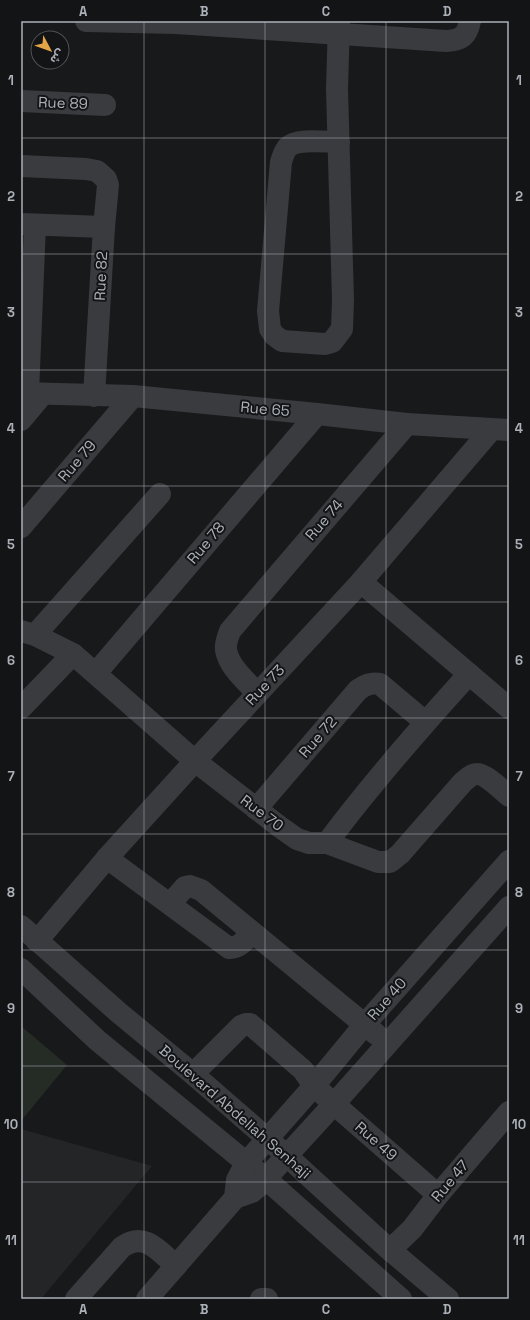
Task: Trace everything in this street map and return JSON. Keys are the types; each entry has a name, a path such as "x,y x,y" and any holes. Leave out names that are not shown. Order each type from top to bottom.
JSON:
{"street":[{"path":"86,21 339,27 446,41 456,40 465,35 470,21"},
{"path":"339,27 336,89 339,142 343,300 342,329 332,342 325,344 282,341 274,336 270,329 268,311 281,162 284,152 289,146 295,143 339,142"},
{"name":"Rue 89","path":"21,101 105,105"},
{"name":"Rue 82","path":"21,166 86,169 102,175 108,185 104,227 94,396"},
{"path":"21,420 31,394 28,224 104,227"},
{"name":"Rue 65","path":"31,394 134,396 407,424 500,430"},
{"name":"Rue 79","path":"21,526 134,396"},
{"name":"Rue 78","path":"96,673 317,414"},
{"name":"Rue 74","path":"257,693 236,670 229,659 226,650 226,643 230,631 242,615 407,424"},
{"name":"Rue 73","path":"37,941 107,858 500,430"},
{"path":"28,633 160,494"},
{"path":"361,582 509,708"},
{"name":"Rue 70","path":"28,633 73,654 195,761 297,839 309,843 327,843 378,862 390,862 400,854 463,782 472,775 478,774 485,776 509,796"},
{"path":"21,708 73,654"},
{"path":"327,843 344,820 425,722 469,674"},
{"name":"Rue 72","path":"256,809 358,690 369,684 380,684 425,722"},
{"path":"107,858 229,948 237,947 252,932"},
{"name":"Rue 40","path":"509,861 365,1024 314,1086 246,1163 237,1180 235,1198 252,1192 266,1179 509,907"},
{"path":"170,904 185,887 195,887 365,1024 387,1044"},
{"name":"Boulevard Abdellah Senhaji","path":"21,926 118,1012 193,1074 287,1156 390,1250 448,1299"},
{"name":"Boulevard Abdellah Senhaji","path":"21,969 97,1040 266,1179 401,1299"},
{"name":"Rue 49","path":"193,1074 211,1055 246,1024 254,1026 303,1070 314,1086 438,1194"},
{"name":"Rue 47","path":"390,1250 412,1229 438,1194 509,1112"},
{"path":"156,1296 176,1266 235,1198"},
{"path":"76,1299 122,1247 134,1241 148,1243 176,1266"},
{"path":"261,1299 267,1299"}],"shaded area":[{"path":"21,1026 67,1065 21,1121"},
{"path":"21,1129 152,1166 41,1299 21,1299"}]}
